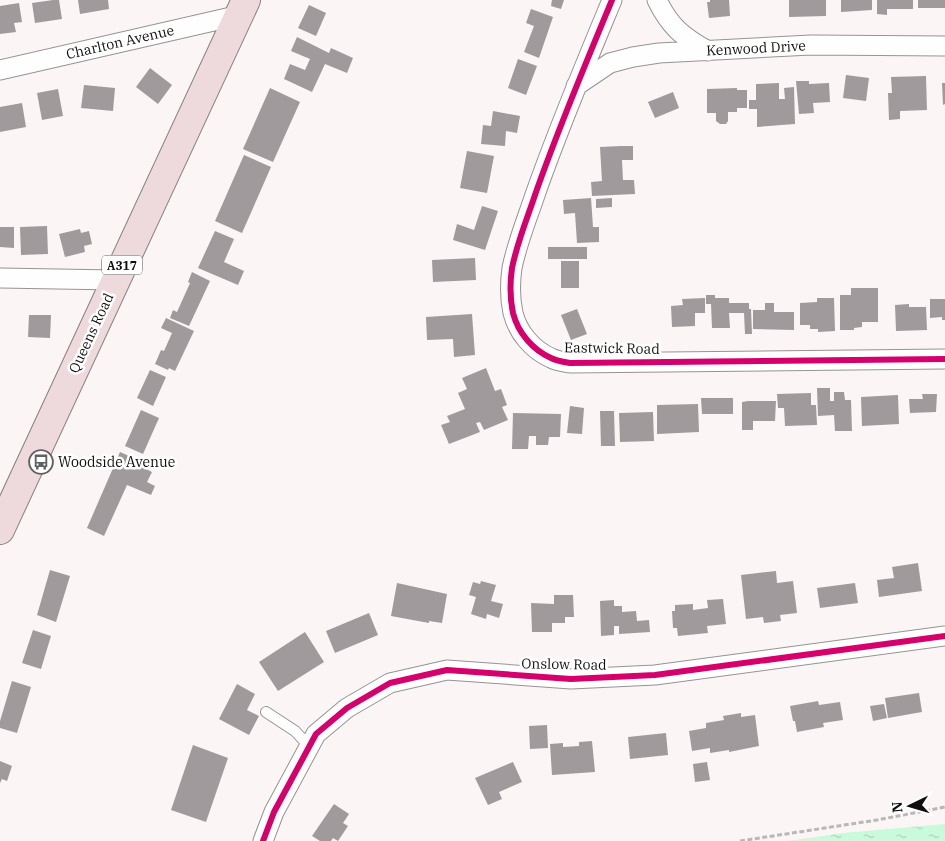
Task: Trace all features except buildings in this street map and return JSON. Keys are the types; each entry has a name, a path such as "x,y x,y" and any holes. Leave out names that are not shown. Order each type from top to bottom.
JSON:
{"main road":[{"name":"Queens Road","path":"0,530 243,8"}],"street":[{"name":"Eastwick Road","path":"612,0 543,172 512,270 510,293 513,314 520,332 531,345 552,359 570,363 945,359"},
{"path":"657,0 668,18 686,38 708,51"},
{"name":"Charlton Avenue","path":"0,70 243,8"},
{"name":"Kenwood Drive","path":"576,86 610,63 633,57 811,45 945,46"},
{"path":"0,278 115,280"},
{"name":"Onslow Road","path":"264,841 274,812 316,734 347,708 390,683 447,670 572,679 655,675 945,636"}],"lane":[{"path":"266,712 295,731 308,746"}],"path":[{"path":"740,841 945,808"}],"water":[{"path":"945,824 945,841 788,841 843,833"}],"cycle path":[{"path":"612,0 553,146 522,231 514,259 511,285 513,313 522,334 532,346 544,355 570,363 945,359"},
{"path":"263,841 274,812 316,734 347,708 390,683 447,670 571,679 655,675 945,636"}],"place":[{"name":"Woodside Avenue","path":"41,462"}]}
